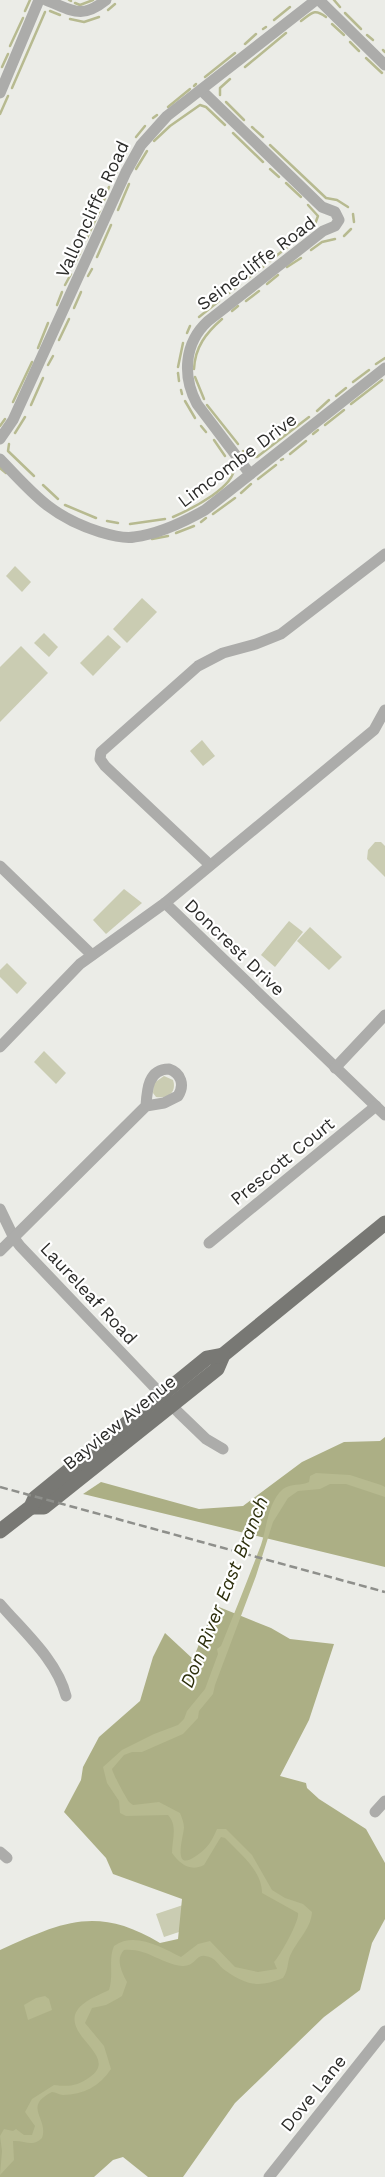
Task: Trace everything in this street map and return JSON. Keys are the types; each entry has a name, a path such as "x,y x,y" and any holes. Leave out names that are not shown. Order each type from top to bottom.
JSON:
{"main road":[{"name":"Bayview Avenue","path":"0,1531 31,1507 44,1507 167,1399 207,1358 223,1355 385,1222"}],"street":[{"path":"0,92 39,0"},
{"path":"46,0 73,12 82,13 90,11 106,0"},
{"path":"317,0 385,65"},
{"name":"Valloncliffe Road","path":"0,439 13,420 126,172 141,145 167,116 317,0"},
{"name":"Seinecliffe Road","path":"201,90 322,207 335,212 339,220 335,226 323,231 208,320 201,327 191,346 187,370 191,392 197,404 250,474"},
{"name":"Limcombe Drive","path":"0,459 30,491 59,515 72,522 110,534 134,538 186,521 205,510 385,368"},
{"path":"210,865 105,766 100,759 101,752 198,666 223,653 256,644 281,634 385,554"},
{"name":"Doncrest Drive","path":"385,710 374,730 165,903 385,1115"},
{"path":"0,866 92,955"},
{"path":"0,1046 80,964 165,903"},
{"path":"335,1068 385,1016"},
{"path":"0,1252 146,1106"},
{"name":"Prescott Court","path":"209,1243 376,1106"},
{"name":"Laureleaf Road","path":"0,1209 14,1238 93,1324 206,1438 223,1449"},
{"path":"0,1604 51,1662 59,1674 66,1696"},
{"path":"375,1812 385,1801"},
{"name":"Dove Lane","path":"268,2177 385,2031"}],"shaded area":[{"path":"15,566 31,582 22,592 6,576"},
{"path":"142,598 157,612 127,643 113,629"},
{"path":"44,633 58,647 49,657 34,643"},
{"path":"108,635 121,647 93,676 80,663"},
{"path":"21,646 48,673 0,722 0,667"},
{"path":"202,740 215,756 203,766 190,751"},
{"path":"375,842 381,842 385,846 385,877 367,859 368,850"},
{"path":"124,889 142,903 106,934 93,920"},
{"path":"289,921 303,932 275,967 261,955"},
{"path":"310,927 342,957 329,970 297,941"},
{"path":"7,963 27,983 17,994 0,977 0,970"},
{"path":"44,1051 66,1073 56,1084 34,1062"},
{"path":"164,1076 173,1080 173,1091 168,1096 156,1097 153,1093 154,1083"},
{"path":"385,1437 385,1567 83,1494 101,1482 199,1509 243,1506 302,1462 344,1442 380,1441"},
{"path":"316,1473 350,1475 381,1485 385,1487 385,1497 346,1484 330,1484 320,1489 298,1491 288,1498 273,1522 256,1576 213,1694 199,1711 198,1718 183,1734 142,1752 132,1752 124,1755 112,1769 129,1802 133,1805 159,1802 180,1813 184,1826 181,1857 184,1860 189,1860 203,1851 217,1829 226,1829 252,1855 272,1890 285,1898 303,1904 312,1912 309,1925 291,1953 287,1971 283,1978 260,1984 253,1984 240,1979 223,1969 209,1957 199,1957 190,1965 182,1966 174,1965 140,1951 124,1950 121,1954 120,1962 121,1970 127,1982 122,1996 106,2005 92,2008 85,2023 104,2046 111,2069 96,2085 84,2091 70,2095 52,2092 43,2097 37,2108 42,2124 42,2138 35,2143 13,2141 14,2160 0,2175 2,2151 0,2136 4,2129 13,2131 16,2129 24,2135 32,2135 35,2126 25,2112 32,2099 54,2085 69,2086 77,2084 90,2077 97,2070 99,2062 79,2032 75,2024 75,2015 77,2010 85,2003 109,1990 111,1957 114,1946 131,1940 139,1941 157,1946 181,1957 198,1944 210,1941 235,1967 258,1972 277,1969 274,1962 293,1930 298,1913 262,1893 261,1885 254,1869 225,1838 221,1837 204,1865 194,1868 186,1866 172,1853 174,1828 168,1815 126,1816 120,1813 119,1801 107,1783 103,1767 122,1750 154,1734 178,1725 184,1719 187,1711 205,1689 218,1654 217,1649 221,1646 261,1545 274,1501 283,1489 309,1482 310,1476"},
{"path":"219,1607 271,1628 290,1639 334,1644 309,1720 280,1776 306,1783 307,1788 319,1799 366,1829 385,1863 385,1919 372,1943 360,1990 324,2017 235,2103 183,2177 148,2177 123,2157 113,2160 94,2177 0,2177 0,1950 61,1925 80,1922 98,1921 117,1924 138,1931 160,1943 178,1939 182,1899 113,1874 106,1858 64,1812 81,1780 83,1767 99,1737 140,1701 153,1657 165,1633 193,1659 213,1610"},
{"path":"201,1899 209,1922 164,1937 156,1914"},
{"path":"45,1996 49,1999 52,2010 28,2020 24,2005 36,1998"}],"waterway":[{"path":"25,11 30,0"},
{"path":"75,3 80,5 93,0"},
{"path":"334,0 340,7"},
{"path":"108,10 115,4"},
{"path":"274,20 290,7"},
{"path":"50,11 60,15"},
{"path":"12,88 45,12"},
{"path":"301,21 316,12 326,17"},
{"path":"345,13 361,29"},
{"path":"70,19 84,22 99,17"},
{"path":"10,46 23,18"},
{"path":"332,24 344,35"},
{"path":"245,67 286,33"},
{"path":"245,44 256,34"},
{"path":"367,35 373,40"},
{"path":"350,42 359,51"},
{"path":"205,77 235,53"},
{"path":"2,67 8,54"},
{"path":"366,58 382,73"},
{"path":"220,95 220,88 230,79"},
{"path":"168,107 190,89"},
{"path":"0,114 8,96"},
{"path":"226,102 244,120"},
{"path":"154,141 170,126 200,105 206,107 225,125"},
{"path":"153,118 157,115"},
{"path":"136,137 145,126"},
{"path":"252,127 263,137"},
{"path":"233,133 263,162"},
{"path":"270,145 326,198 337,200 348,207"},
{"path":"124,156 129,146"},
{"path":"136,169 147,151"},
{"path":"115,176 119,167"},
{"path":"270,169 279,177"},
{"path":"286,183 301,197"},
{"path":"118,210 129,184"},
{"path":"104,200 109,187"},
{"path":"299,238 315,224 318,216 308,205"},
{"path":"86,240 100,210"},
{"path":"353,214 354,222"},
{"path":"97,257 111,225"},
{"path":"344,236 351,229"},
{"path":"311,250 322,242 335,239"},
{"path":"270,261 291,244"},
{"path":"73,267 81,251"},
{"path":"287,267 301,258"},
{"path":"248,278 264,266"},
{"path":"88,276 92,269"},
{"path":"65,285 71,274"},
{"path":"267,284 278,275"},
{"path":"229,293 240,284"},
{"path":"246,301 259,291"},
{"path":"57,305 62,292"},
{"path":"74,308 81,292"},
{"path":"199,317 219,301"},
{"path":"232,311 238,306"},
{"path":"59,340 69,319"},
{"path":"194,369 202,341 222,319"},
{"path":"38,348 48,323"},
{"path":"187,333 190,326"},
{"path":"178,367 183,343"},
{"path":"48,365 53,356"},
{"path":"376,364 385,358"},
{"path":"13,402 32,362"},
{"path":"353,382 369,370"},
{"path":"178,373 179,381"},
{"path":"195,377 204,399"},
{"path":"31,405 43,378"},
{"path":"351,404 382,380"},
{"path":"336,396 346,388"},
{"path":"181,390 182,394"},
{"path":"317,411 329,400"},
{"path":"185,401 195,418"},
{"path":"207,405 238,444"},
{"path":"325,425 344,410"},
{"path":"15,433 25,417"},
{"path":"243,451 250,457 257,457 309,417"},
{"path":"0,426 5,419"},
{"path":"201,426 206,432"},
{"path":"313,434 318,430"},
{"path":"214,440 225,456"},
{"path":"290,454 306,441"},
{"path":"9,444 8,451 34,476"},
{"path":"173,517 201,503 222,488 233,472 233,464"},
{"path":"258,479 276,465"},
{"path":"0,468 6,473"},
{"path":"241,493 251,484"},
{"path":"43,485 58,499"},
{"path":"213,514 235,498"},
{"path":"65,505 96,518"},
{"path":"201,522 206,518"},
{"path":"130,524 165,519"},
{"path":"107,521 118,523"},
{"path":"176,533 194,526"},
{"path":"152,539 168,536"}],"railway":[{"path":"0,1487 385,1592"}],"water label":[{"name":"Don River East Branch","path":"224,1592"}]}
